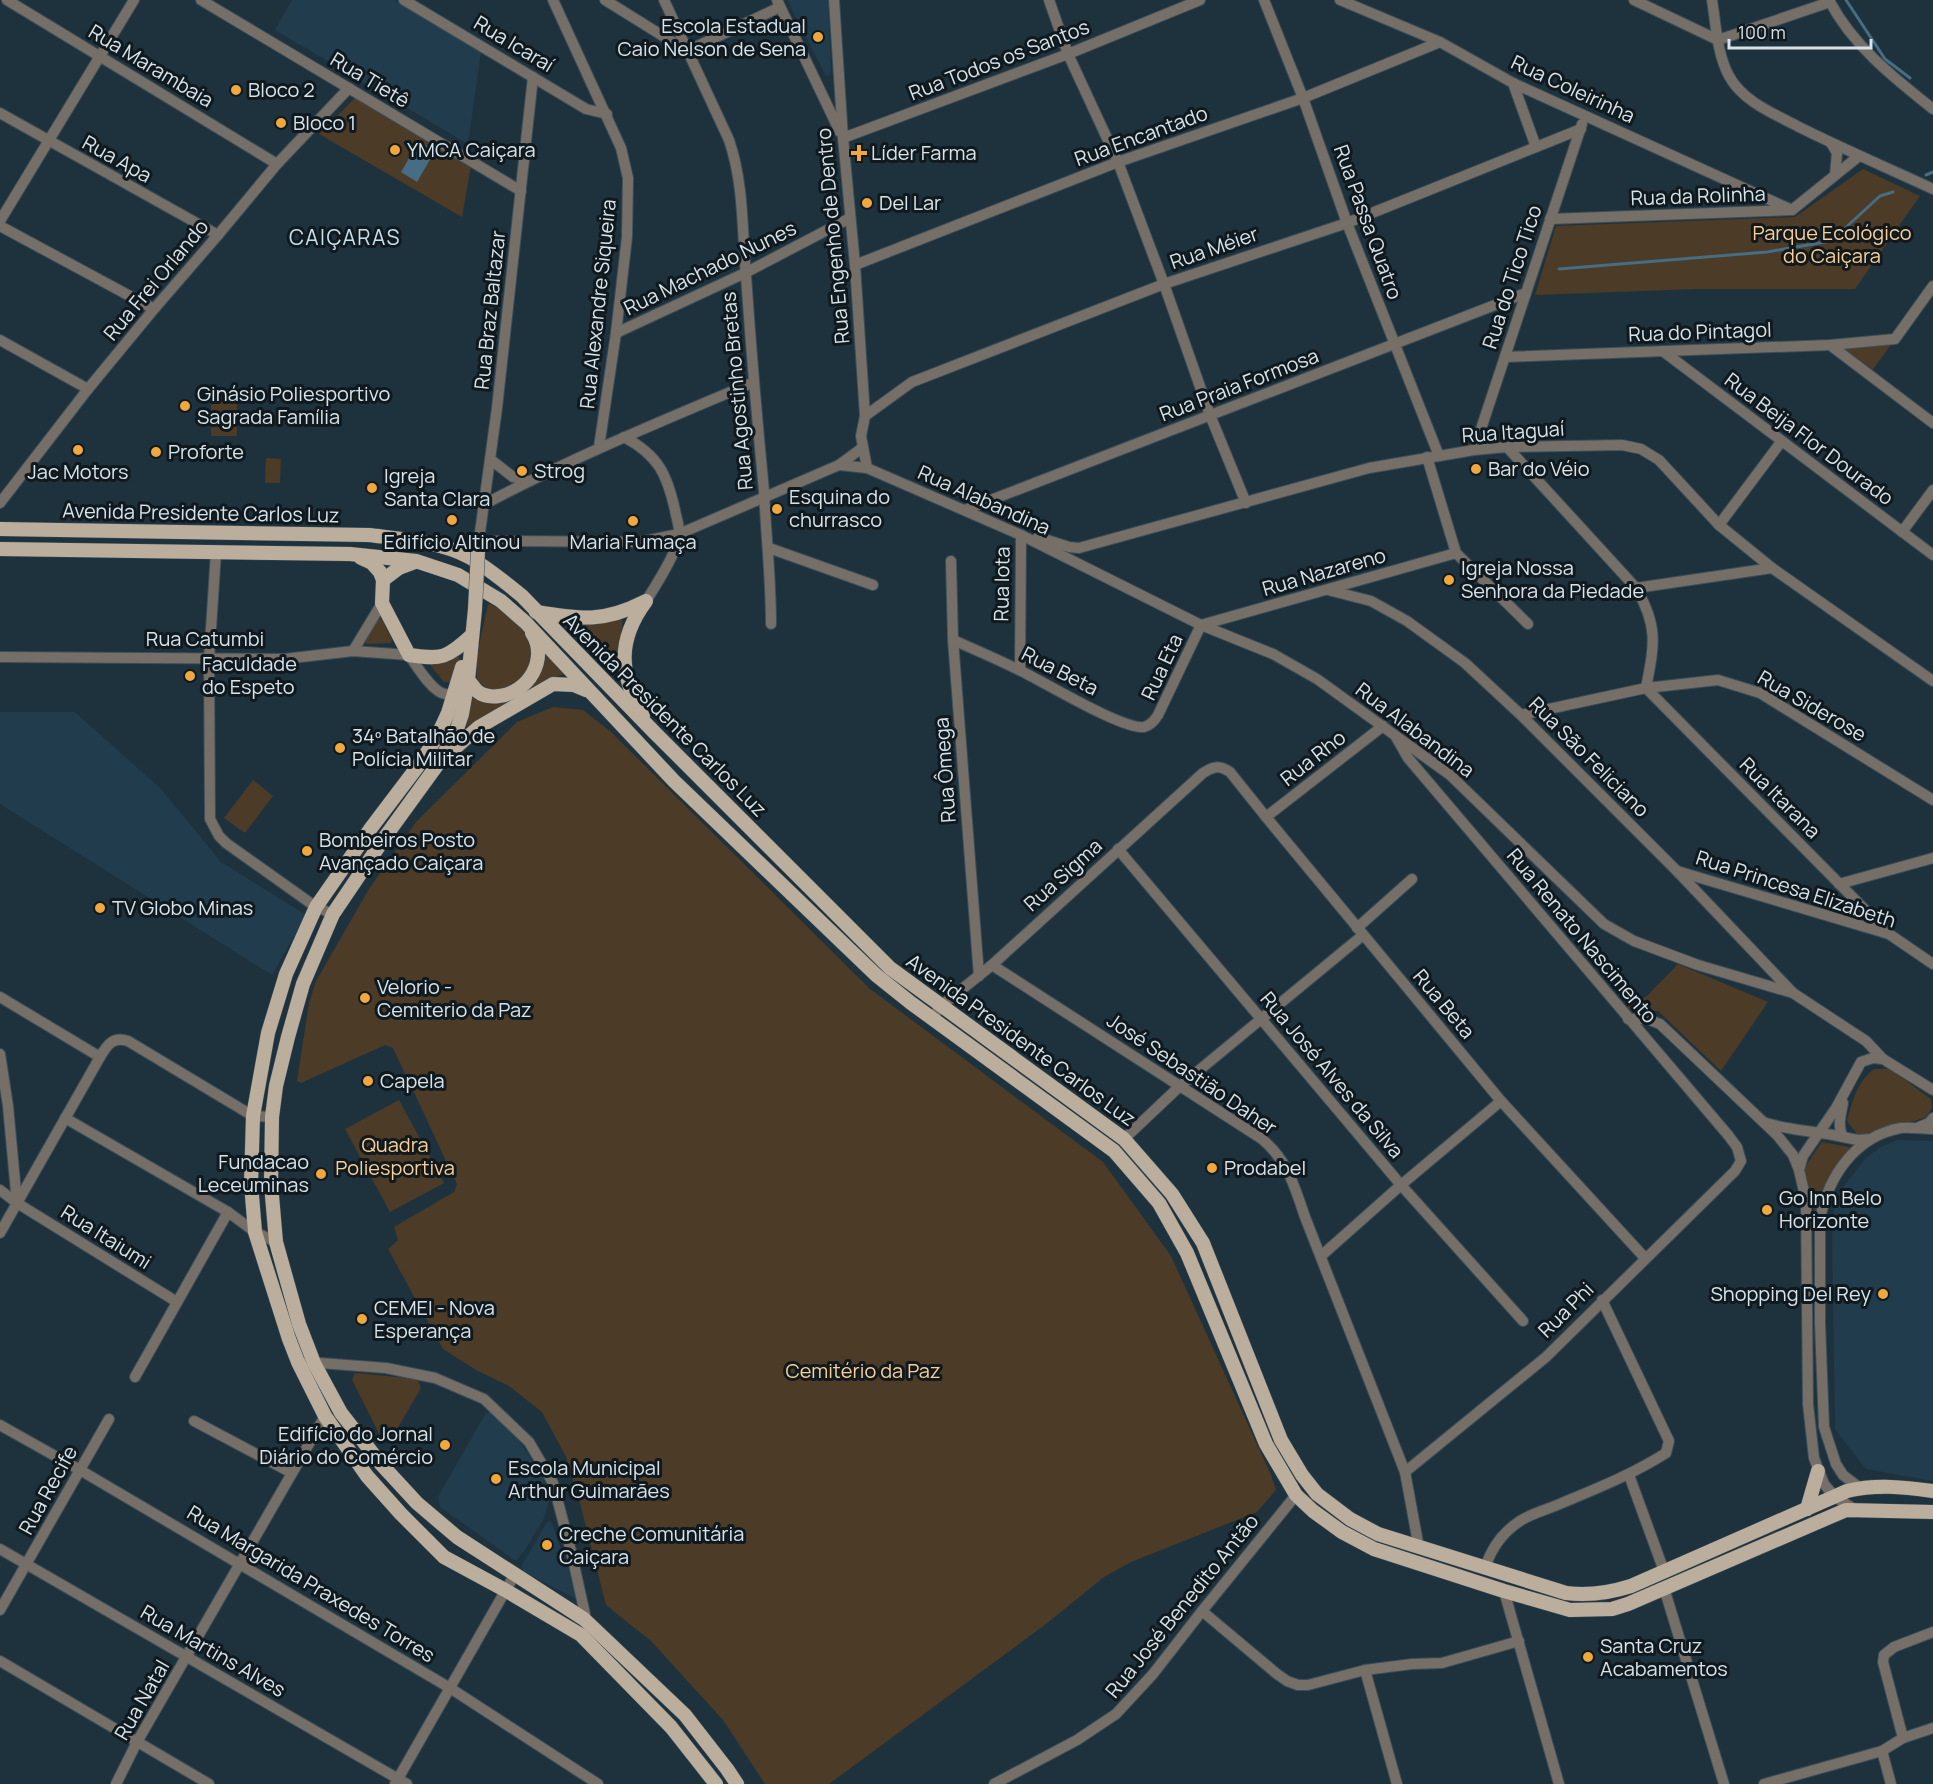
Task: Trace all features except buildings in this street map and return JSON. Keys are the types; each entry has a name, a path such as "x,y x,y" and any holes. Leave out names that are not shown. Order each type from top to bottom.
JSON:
{"main road":[{"name":"Avenida Presidente Carlos Luz","path":"0,529 369,535 407,539 439,546 468,557 501,579 522,596 654,732 890,968 1124,1139 1172,1194 1203,1243 1281,1440 1302,1475 1317,1494 1350,1519 1378,1534 1566,1593 1581,1595 1614,1592 1631,1586 1860,1488 1899,1486 1933,1491"},
{"name":"Avenida Presidente Carlos Luz","path":"0,549 350,554 416,561 458,575 501,601 526,623 674,781 876,975 1114,1152 1159,1203 1187,1253 1266,1444 1296,1495 1313,1511 1342,1532 1374,1549 1570,1610 1612,1610 1846,1510 1933,1512"},
{"path":"478,549 468,680 456,732 438,764 333,914 303,984 276,1086 272,1117 271,1184 276,1242 299,1324 314,1363 342,1413 381,1464 417,1503 449,1530 584,1619 685,1715 737,1784"},
{"path":"350,554 372,563 380,572 383,580 382,603 392,626 410,655"},
{"path":"383,580 399,568 416,561"},
{"path":"536,612 573,618 605,617 646,601"},
{"path":"646,601 628,636 624,652 625,672 635,700 654,732"},
{"path":"468,680 478,692 494,696 515,692 528,681 536,666 538,655 535,637 526,623"},
{"path":"471,636 455,693 437,736 418,766 316,907 286,974 271,1022 253,1116 251,1184 255,1233 298,1362 325,1416 367,1476 444,1557 506,1590 581,1635 671,1727 716,1784"},
{"name":"Rua Catumbi","path":"410,655 429,658 452,654 471,636"},
{"path":"438,764 479,727 553,684 574,685 588,690"},
{"path":"367,1476 381,1464"},
{"path":"1807,1509 1818,1471"}],"street":[{"name":"Rua Marambaia","path":"7,0 277,164"},
{"path":"0,221 134,0"},
{"name":"Rua Tietê","path":"201,0 521,191"},
{"name":"Rua Icaraí","path":"404,0 586,109 607,114"},
{"name":"Rua Alexandre Siqueira","path":"553,0 607,114 621,148 628,178 627,237 599,447"},
{"path":"604,0 687,51 779,4 843,138"},
{"name":"Rua Agostinho Bretas","path":"664,0 729,140 736,163 768,548 771,619"},
{"name":"Rua Engenho de Dentro","path":"834,0 865,416 861,436 867,468"},
{"path":"1049,0 1068,54 1118,162 1210,416 1246,503"},
{"name":"Rua Todos os Santos","path":"843,138 1068,54 1200,0"},
{"name":"Rua Passa Quatro","path":"1264,0 1303,98 1347,223 1394,344 1433,457 1456,553"},
{"name":"Rua Coleirinha","path":"1340,0 1440,42 1513,82 1792,210"},
{"path":"1634,0 1718,40 1829,1 1847,28 1884,68 1933,109"},
{"path":"1712,0 1724,64 1730,78 1742,92 1761,106 1831,143 1933,189"},
{"name":"Rua Encantado","path":"855,265 1118,162 1303,98 1440,42"},
{"name":"Rua Braz Baltazar","path":"478,549 533,77"},
{"path":"1513,82 1536,147"},
{"name":"Rua Frei Orlando","path":"0,503 88,389 154,309 277,164 349,88"},
{"name":"Rua Apa","path":"0,113 218,236"},
{"name":"Rua do Tico Tico","path":"1474,450 1586,116"},
{"name":"Rua Méier","path":"865,416 912,382 1164,284 1347,223 1581,129"},
{"path":"1831,143 1837,153 1835,175"},
{"name":"Rua da Rolinha","path":"1550,219 1792,210 1858,156"},
{"name":"Rua Machado Nunes","path":"616,333 745,273 850,218"},
{"path":"0,226 154,309"},
{"name":"Rua do Pintagol","path":"1504,357 1830,345 1896,339 1931,291"},
{"name":"Rua Praia Formosa","path":"965,510 1526,293"},
{"path":"0,339 88,389"},
{"path":"1830,345 1933,423"},
{"name":"Rua Beija Flor Dourado","path":"1664,352 1933,555"},
{"path":"483,505 599,447 754,382"},
{"path":"624,437 651,454 665,476 670,489 679,534 666,566 646,601"},
{"path":"1719,525 1781,442"},
{"name":"Rua Itaguaí","path":"1023,536 1035,536 1079,548 1369,468 1474,450 1507,447 1622,445 1641,448 1659,460 1719,525 1772,568 1933,681"},
{"path":"1507,447 1636,588 1647,606 1653,624 1654,639 1646,688"},
{"path":"478,549 493,541 640,542 679,534 839,465 862,448"},
{"path":"490,459 513,477 528,481"},
{"name":"Rua Alabandina","path":"839,465 867,468 965,510 1023,536 1201,625 1273,654 1317,680 1450,775 1604,924 1634,941 1698,965 1793,993 1866,1041 1883,1059 1930,1090"},
{"path":"1902,532 1933,490"},
{"path":"480,528 493,541"},
{"name":"Rua Iota","path":"1020,670 1023,536"},
{"path":"768,548 873,585"},
{"path":"216,552 209,659 210,811 213,827 226,843 316,907 333,914"},
{"path":"1456,553 1528,624"},
{"name":"Rua Nazareno","path":"1201,625 1456,553"},
{"name":"Rua Ômega","path":"951,561 953,640 979,976"},
{"path":"1636,588 1772,568"},
{"name":"Rua São Feliciano","path":"1328,590 1371,601 1407,621 1465,663 1521,715 1677,871 1793,993"},
{"path":"353,651 382,603"},
{"name":"Rua Eta","path":"1152,723 1166,700 1201,625"},
{"name":"Rua Beta","path":"953,640 1020,670 1116,719 1135,726 1145,727 1152,723"},
{"name":"Rua Catumbi","path":"0,657 284,659 353,651 410,655"},
{"path":"410,655 421,673 438,691 446,694 455,693"},
{"name":"Rua Siderose","path":"1521,715 1646,688 1718,680 1760,693 1933,800"},
{"name":"Rua Itarana","path":"1646,688 1889,934"},
{"name":"Rua Rho","path":"1266,818 1383,726"},
{"name":"Rua Renato Nascimento","path":"1395,734 1408,758 1728,1135 1740,1153 1741,1161"},
{"name":"Rua Sigma","path":"932,1018 941,1006 992,965 1203,773 1213,766 1223,767"},
{"name":"Rua Beta","path":"1223,767 1230,772 1501,1101 1645,1258"},
{"name":"Rua José Alves da Silva","path":"1118,849 1401,1185 1523,1321"},
{"path":"1839,884 1933,858"},
{"name":"Rua Princesa Elizabeth","path":"1677,871 1889,934 1933,964"},
{"path":"1124,1139 1180,1086 1261,1019 1360,931 1412,879"},
{"name":"José Sebastião Daher","path":"992,965 1262,1139 1275,1150 1293,1181 1404,1472 1419,1548"},
{"path":"0,998 100,1056"},
{"path":"1628,1018 1647,1019 1660,1024 1784,1143 1799,1170 1806,1200 1810,1432 1818,1471 1824,1484 1836,1497 1854,1509"},
{"path":"0,1233 100,1056 113,1040 121,1038 128,1041 253,1116 272,1117"},
{"path":"0,1054 9,1106 17,1203"},
{"path":"1799,1170 1803,1156 1845,1094 1861,1062 1873,1058 1883,1059"},
{"path":"1843,1137 1840,1124 1845,1094"},
{"path":"1321,1256 1501,1101"},
{"path":"65,1118 228,1212 255,1233 276,1242"},
{"path":"1915,1128 1923,1127 1933,1118"},
{"path":"1763,1122 1858,1140 1875,1138 1901,1128 1933,1130"},
{"path":"1860,1488 1843,1475 1836,1464 1824,1427 1820,1323 1820,1219 1823,1204 1836,1173 1853,1154 1875,1138"},
{"name":"Rua Phi","path":"1404,1472 1545,1357 1727,1179 1741,1161"},
{"name":"Rua Itaiumi","path":"0,1190 17,1203 177,1302"},
{"path":"135,1377 228,1212"},
{"path":"1485,1568 1496,1544 1521,1521 1629,1475 1666,1454 1669,1441 1602,1300"},
{"path":"298,1362 386,1368 435,1378 484,1399 529,1442 553,1483 571,1551 585,1614 584,1619"},
{"name":"Rua Natal","path":"116,1784 137,1742 325,1416"},
{"name":"Rua Recife","path":"0,1610 109,1419"},
{"path":"194,1421 292,1473"},
{"name":"Rua Margarida Praxedes Torres","path":"0,1425 240,1563 450,1688 598,1784"},
{"path":"1629,1475 1664,1571"},
{"name":"Rua José Benedito Antão","path":"994,1784 1077,1740 1116,1714 1153,1674 1296,1495"},
{"name":"Rua Martins Alves","path":"0,1549 400,1782"},
{"path":"400,1782 515,1574"},
{"path":"1664,1588 1724,1784"},
{"path":"1504,1591 1559,1784"},
{"path":"1202,1611 1287,1681 1308,1685 1365,1670 1442,1663 1519,1641"},
{"path":"1903,1738 1883,1662 1884,1655 1894,1647 1933,1632"},
{"path":"0,1661 209,1784"},
{"path":"1365,1670 1397,1784"},
{"path":"1764,1784 1882,1751 1903,1738 1933,1728"},
{"path":"1882,1751 1891,1784"}],"shaded area":[{"path":"292,0 395,0 481,52 468,144 275,30"},
{"name":"Escola Estadual Caio Nelson de Sena","path":"787,0 828,0 831,74 826,76"},
{"path":"419,141 435,151 417,182 401,172"},
{"path":"0,712 75,712 161,789 221,862 306,915 272,975 0,804"},
{"name":"Shopping Del Rey","path":"1897,1140 1933,1141 1933,1481 1866,1469 1835,1429 1833,1214 1838,1194 1865,1159 1879,1148"},
{"name":"Escola Municipal Arthur Guimarães","path":"491,1412 519,1441 550,1491 544,1518 516,1561 440,1507 438,1497 486,1413"},
{"name":"Creche Comunitária Caiçara","path":"551,1521 577,1593 576,1599 524,1572 521,1567 547,1522"}],"green space":[{"name":"YMCA Caiçara","path":"356,97 471,166 462,217 319,134"},
{"name":"Parque Ecológico do Caiçara","path":"1863,169 1920,196 1855,289 1696,289 1535,295 1556,226 1795,217"},
{"path":"1895,339 1869,375 1832,345"},
{"path":"211,396 237,396 237,436 211,436"},
{"path":"266,458 281,459 280,483 265,483"},
{"path":"488,604 504,612 520,626 533,651 532,664 514,688 488,691 478,681 478,655"},
{"path":"616,617 622,620 623,646 622,659 617,669 573,627 577,622"},
{"path":"379,618 382,619 392,640 391,643 366,644 365,640"},
{"path":"546,650 566,674 548,681 485,716 466,730 472,693 524,692 539,676"},
{"path":"457,656 460,661 451,682 444,682 430,665 431,662"},
{"name":"Cemitério da Paz","path":"553,707 583,710 610,731 870,989 1103,1162 1171,1256 1276,1490 1257,1512 1131,1562 1104,1577 1046,1624 829,1784 765,1784 723,1720 651,1641 606,1605 566,1457 542,1412 509,1386 476,1370 443,1349 388,1249 398,1240 394,1227 454,1192 457,1184 393,1048 385,1045 301,1083 297,1081 309,1003 316,981 369,889 416,822 517,722"},
{"path":"253,780 273,796 245,833 224,818"},
{"path":"1678,964 1768,1002 1721,1071 1658,1011 1632,1012 1626,1007 1647,996"},
{"path":"1874,1069 1890,1069 1931,1099 1932,1108 1926,1117 1868,1137 1857,1134 1847,1121 1859,1086"},
{"name":"Quadra Poliesportiva","path":"399,1100 444,1183 390,1212 345,1129"},
{"path":"1822,1142 1855,1148 1817,1213 1807,1192 1805,1172 1809,1161"},
{"path":"355,1373 417,1379 421,1388 390,1441 382,1439 352,1380"}],"waterway":[{"path":"1846,0 1885,59 1910,78"},
{"path":"1926,175 1933,172"},
{"path":"1559,269 1767,252 1831,241 1880,196 1893,192"}],"place":[{"name":"Escola Estadual Caio Nelson de Sena","path":"818,37"},
{"name":"Bloco 2","path":"236,90"},
{"name":"Bloco 1","path":"281,123"},
{"name":"YMCA Caiçara","path":"395,150"},
{"name":"Líder Farma","path":"859,153"},
{"name":"Del Lar","path":"867,203"},
{"name":"Ginásio Poliesportivo Sagrada Família","path":"185,406"},
{"name":"Jac Motors","path":"78,450"},
{"name":"Proforte","path":"156,452"},
{"name":"Bar do Véio","path":"1476,469"},
{"name":"Strog","path":"522,471"},
{"name":"Igreja Santa Clara","path":"372,488"},
{"name":"Esquina do churrasco","path":"777,509"},
{"name":"Edifício Altinou","path":"452,520"},
{"name":"Maria Fumaça","path":"633,521"},
{"name":"Igreja Nossa Senhora da Piedade","path":"1449,580"},
{"name":"Faculdade do Espeto","path":"190,676"},
{"name":"34º Batalhão de Polícia Militar","path":"340,748"},
{"name":"Bombeiros Posto Avançado Caiçara","path":"307,851"},
{"name":"TV Globo Minas","path":"100,908"},
{"name":"Velorio - Cemiterio da Paz","path":"365,998"},
{"name":"Capela","path":"368,1081"},
{"name":"Prodabel","path":"1212,1168"},
{"name":"Fundacao Leceuminas","path":"321,1174"},
{"name":"Go Inn Belo Horizonte","path":"1767,1210"},
{"name":"Shopping Del Rey","path":"1883,1294"},
{"name":"CEMEI - Nova Esperança","path":"362,1319"},
{"name":"Edifício do Jornal Diário do Comércio","path":"445,1445"},
{"name":"Escola Municipal Arthur Guimarães","path":"496,1479"},
{"name":"Creche Comunitária Caiçara","path":"547,1545"},
{"name":"Santa Cruz Acabamentos","path":"1588,1657"}],"district":[{"name":"CAIÇARAS","path":"345,238"}]}
